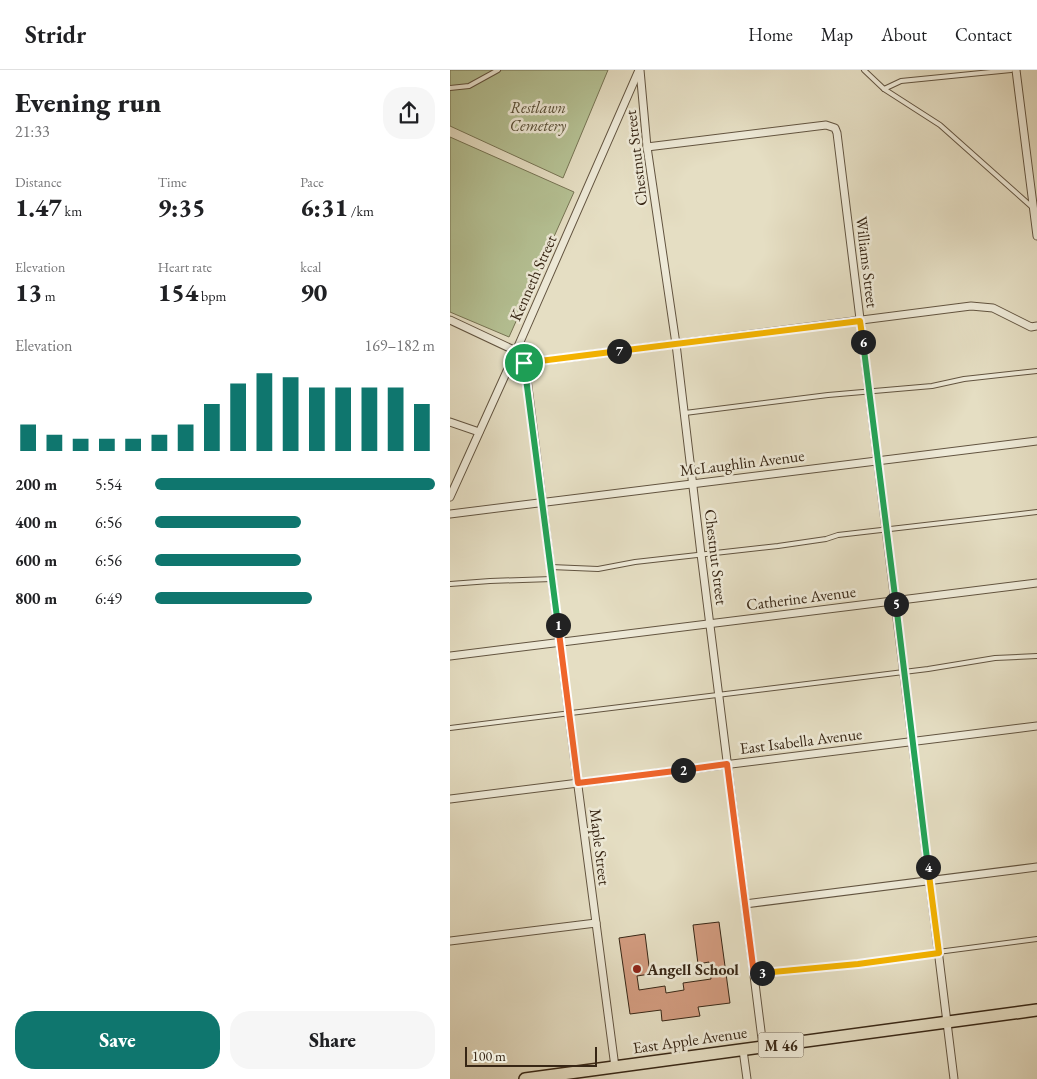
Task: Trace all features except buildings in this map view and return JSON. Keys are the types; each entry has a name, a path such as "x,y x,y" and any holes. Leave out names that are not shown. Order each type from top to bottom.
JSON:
{"main road":[{"name":"East Apple Avenue","path":"525,1079 1037,1010"}],"street":[{"name":"Chestnut Street","path":"640,70 647,147 676,344 727,764 764,1047"},
{"name":"Kenneth Street","path":"450,497 640,70"},
{"path":"1016,70 1037,236"},
{"name":"Williams Street","path":"647,147 826,125 835,128 837,133 954,1079"},
{"path":"450,320 516,351 524,363 971,306 993,308 1031,326 1037,326"},
{"name":"Maple Street","path":"524,363 615,1067"},
{"path":"450,422 479,432"},
{"name":"McLaughlin Avenue","path":"450,514 1037,441"},
{"name":"Catherine Avenue","path":"450,656 1037,583"},
{"name":"East Isabella Avenue","path":"450,799 1037,726"},
{"path":"745,904 1037,867"},
{"path":"450,941 596,923"},
{"path":"743,1050 747,1079"}],"lane":[{"path":"450,88 469,86 498,70"},
{"path":"864,70 884,89 940,125 1034,208"},
{"path":"884,89 901,81 1012,70"},
{"path":"684,413 932,386 993,375 1037,371"},
{"path":"551,567 598,569 614,565 778,546 826,539 838,535 1037,512"},
{"path":"450,584 552,579"},
{"path":"450,728 904,672 995,658 1037,656"},
{"path":"754,974 850,965 1037,939"}],"green space":[{"name":"Restlawn Cemetery","path":"450,70 608,70 563,178 450,126"},
{"path":"450,137 574,192 509,337 450,312"}],"place":[{"name":"Angell School","path":"637,969"}],"route":[{"path":"860,321 939,953 826,968 754,974 727,764 578,783 524,363 860,321"}]}
